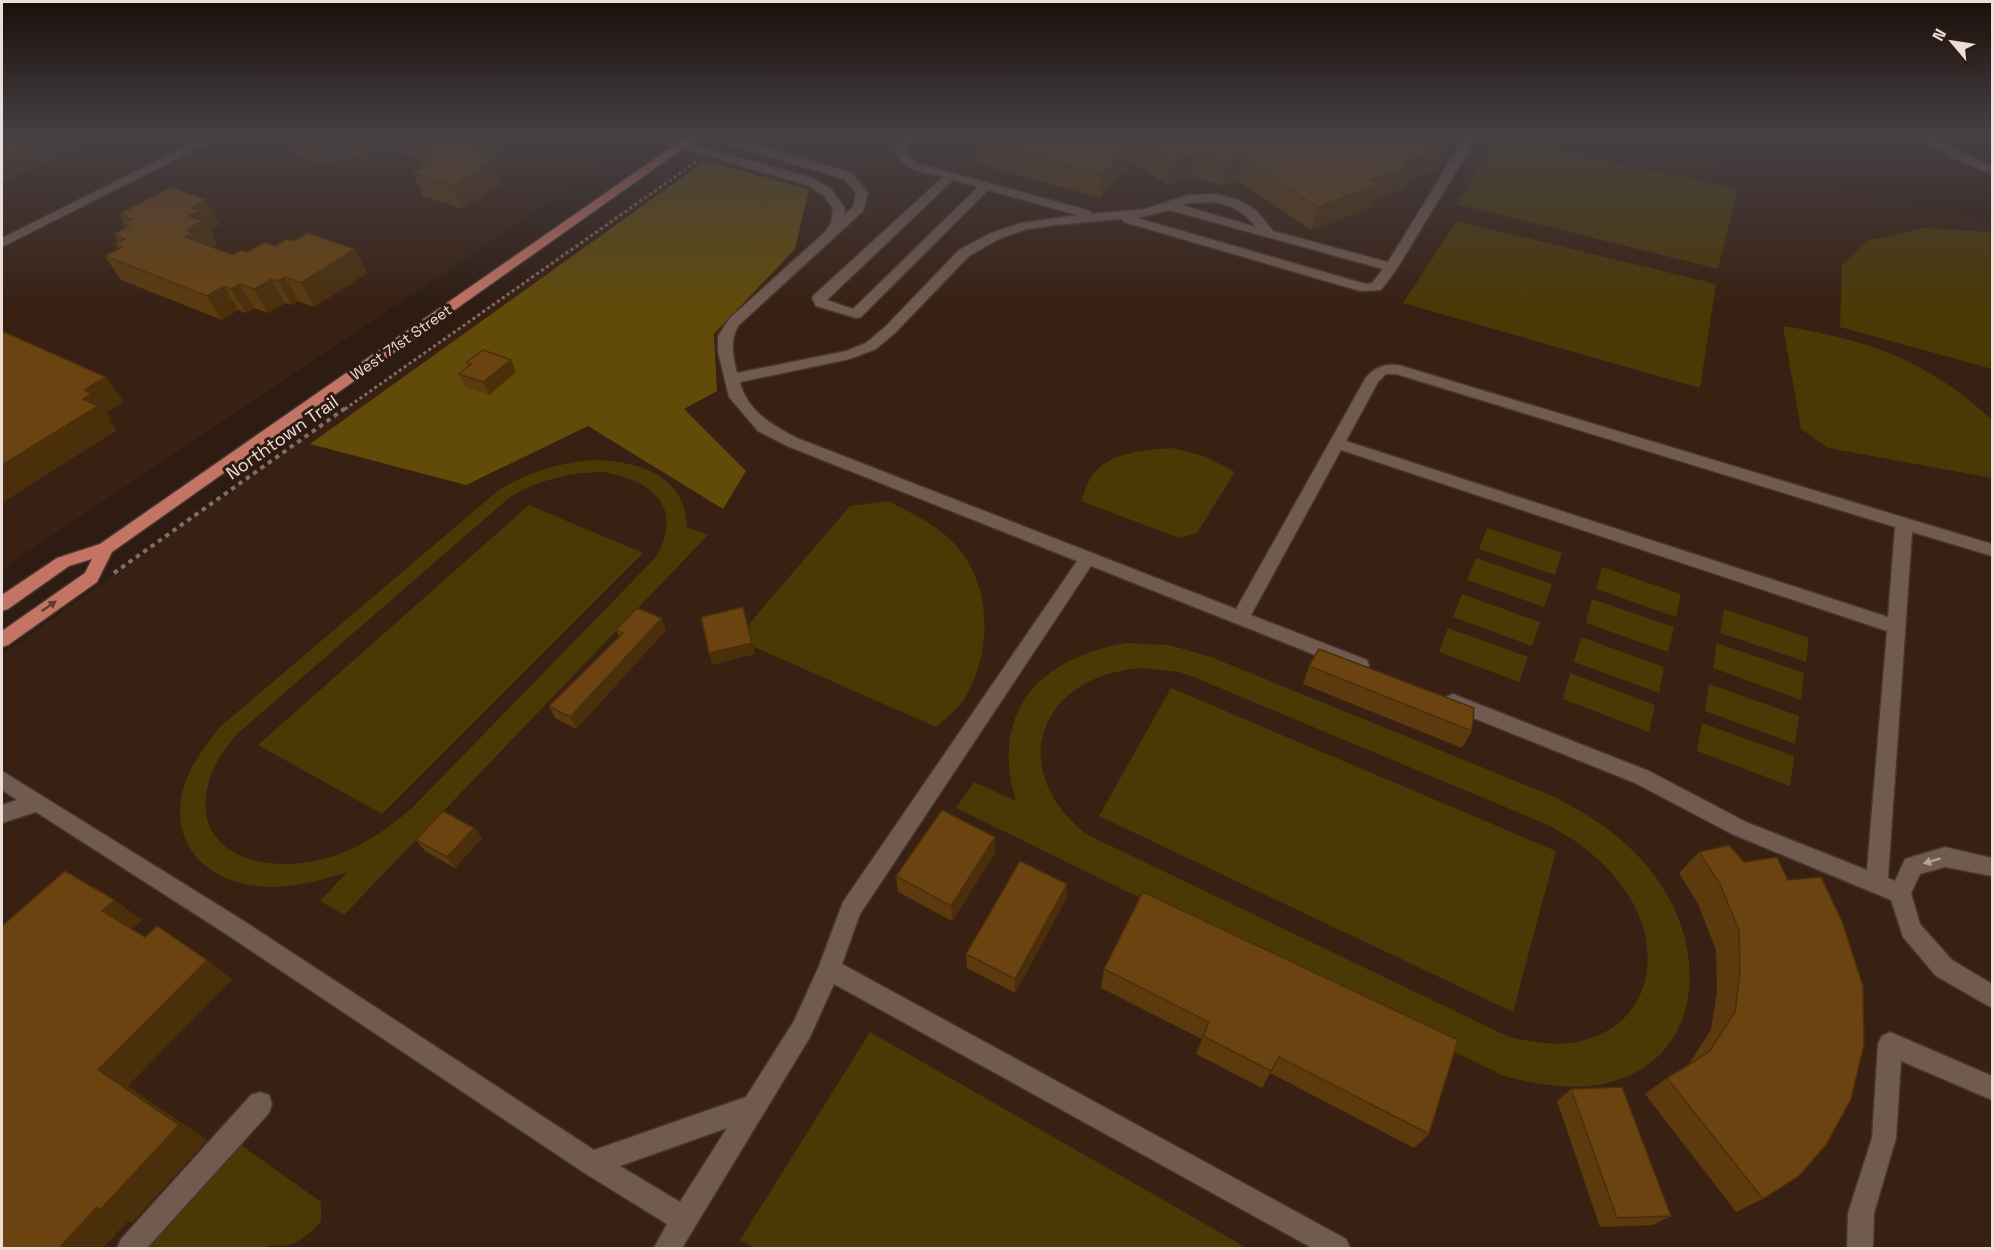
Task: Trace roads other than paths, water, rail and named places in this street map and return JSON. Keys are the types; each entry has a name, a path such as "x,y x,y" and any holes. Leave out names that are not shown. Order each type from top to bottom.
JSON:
{"main road":[{"name":"West 71st Street","path":"2,604 63,562 106,548 613,193"},
{"name":"West 71st Street","path":"2,640 91,577 106,548"}],"street":[{"path":"2,243 101,193"},
{"path":"818,247 837,224 839,208 828,193"},
{"path":"862,193 859,208 734,322 725,336 725,352 736,397 764,427 792,442 1382,673"},
{"path":"932,193 819,298 821,303 856,314 979,193"},
{"path":"1012,193 1100,218"},
{"path":"1120,216 1365,288 1376,287 1391,267 1436,193"},
{"path":"1025,226 1037,218 1037,206 1029,198"},
{"path":"731,380 850,355 871,346 890,330 964,253 995,236 1025,226 1147,213 1188,199 1216,198 1235,203 1252,213 1269,234"},
{"path":"1169,206 1391,267"},
{"path":"1241,617 1372,379 1382,370 1397,369 1992,550"},
{"path":"1336,443 1896,627"},
{"path":"1876,883 1904,523"},
{"path":"667,1248 802,1029 829,969 851,909 1088,557"},
{"path":"1436,695 1642,777 1739,828 1900,893"},
{"path":"2,780 241,931 592,1163 685,1220"},
{"path":"2,813 37,803"},
{"path":"1992,867 1945,856 1913,866 1900,893 1911,930 1944,968 1992,1000"},
{"path":"829,969 1337,1248"},
{"path":"1860,1248 1862,1214 1884,1138 1890,1044 1992,1088"},
{"path":"130,1248 260,1104"},
{"path":"592,1163 755,1106"}]}
